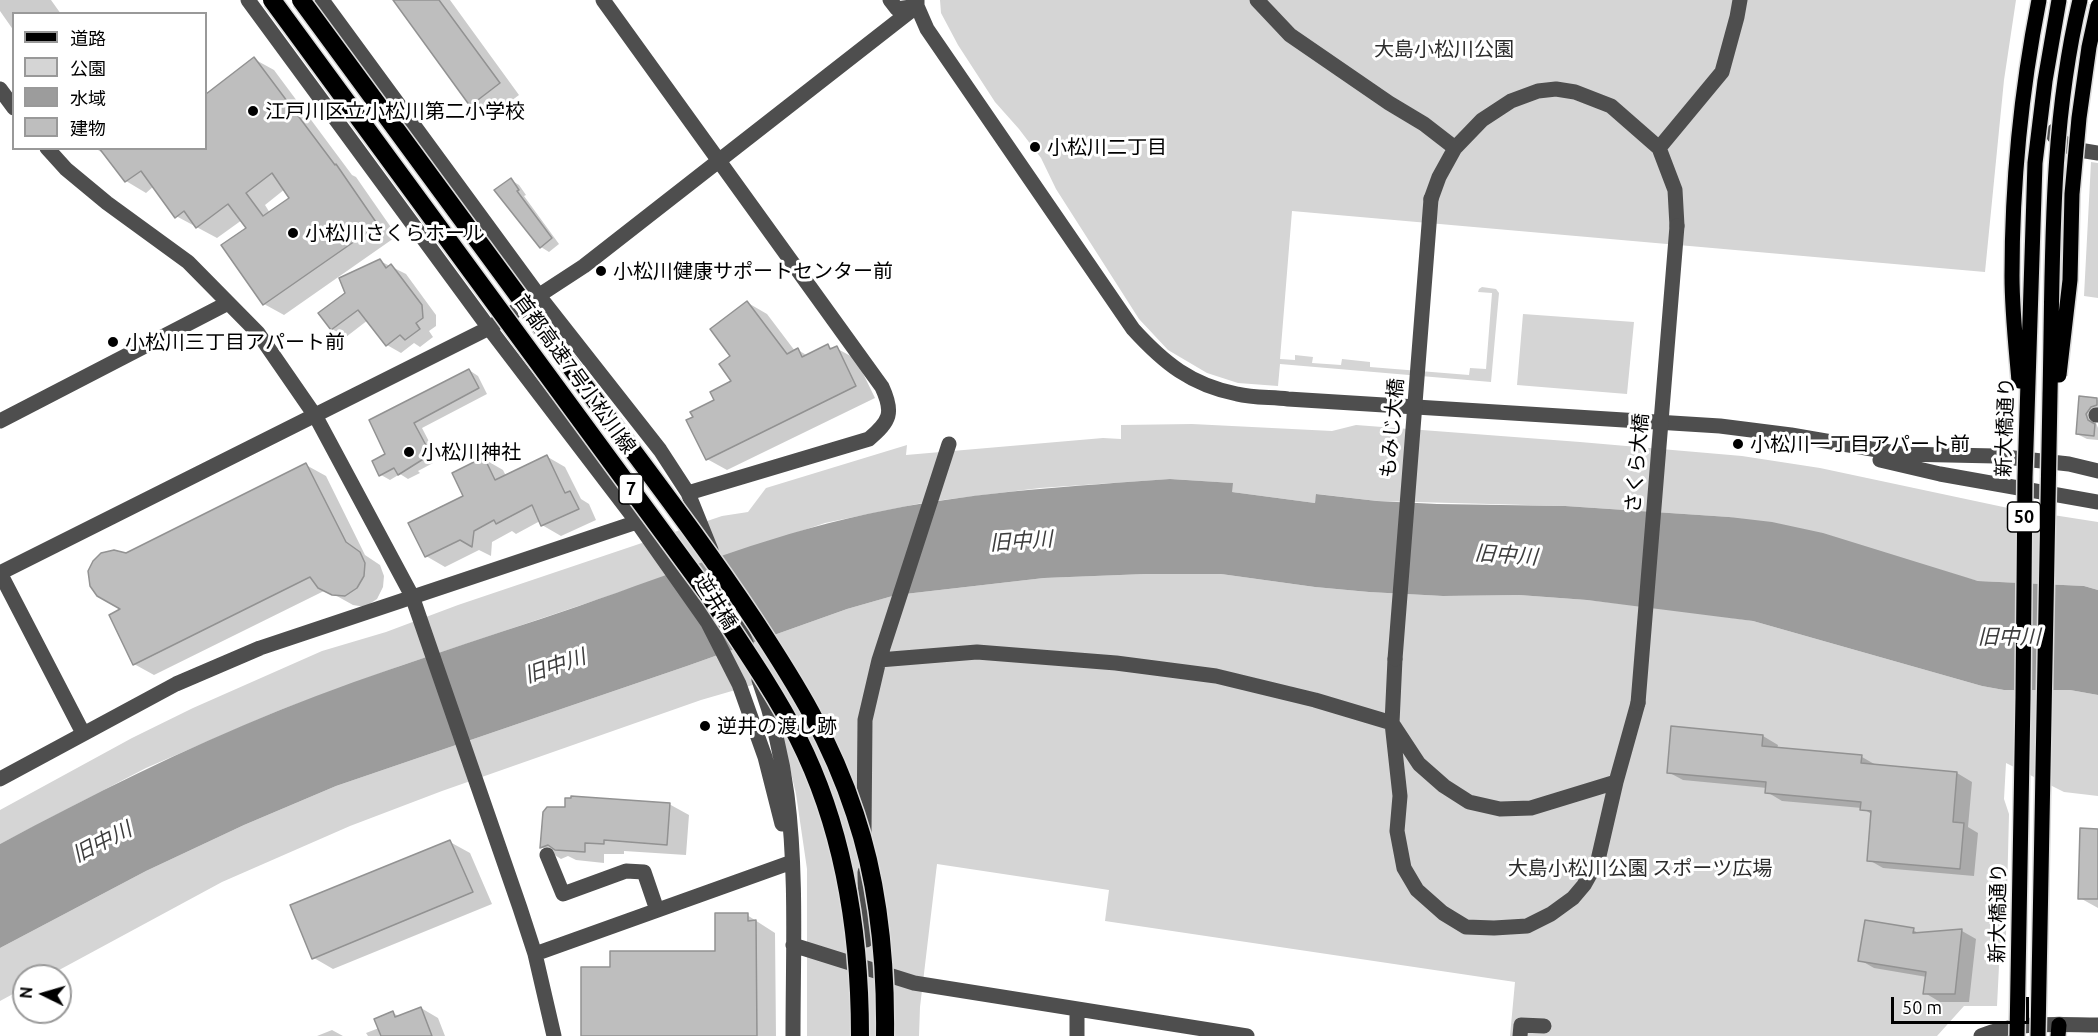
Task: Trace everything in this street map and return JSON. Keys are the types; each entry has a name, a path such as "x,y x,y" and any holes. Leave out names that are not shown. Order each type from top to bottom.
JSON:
{"highway":[{"name":"首都高速7号小松川線","path":"272,0 711,598 778,702 815,776 831,821 842,863 851,911 858,974 860,1036"},
{"name":"首都高速7号小松川線","path":"301,0 728,581 797,685 819,725 838,768 855,814 867,859 878,908 884,967 885,1036"}],"main road":[{"path":"2025,477 2012,278 2014,193 2021,112 2039,0"},
{"name":"新大橋通り","path":"2017,1036 2025,477 2035,163 2045,81 2059,0"},
{"name":"50","path":"2038,1036 2056,164 2065,83 2080,0"},
{"path":"2048,477 2070,280 2079,118 2089,47 2098,6"}],"street":[{"name":"逆井橋","path":"248,0 489,328 637,522 708,622 739,684 765,757 792,862"},
{"path":"322,0 539,296 660,450 688,493 734,608 769,708 787,794 792,862 793,1036"},
{"path":"603,0 882,387 888,402 888,415 884,426 869,439 688,493"},
{"path":"890,0 897,9 917,3"},
{"path":"1257,0 1290,35 1389,103 1424,124 1455,148"},
{"path":"1659,148 1722,72 1740,0"},
{"path":"2073,0 2054,115 2054,136 2073,149 2098,153"},
{"path":"83,733 0,573 316,417 489,328 584,266 917,3"},
{"path":"917,3 927,29 1121,313 1157,355 1179,372 1213,388 1238,395 1720,426 1791,435 1901,454 1996,456 2069,464 2098,471"},
{"path":"0,89 12,105"},
{"name":"もみじ大橋","path":"1616,782 1598,860 1584,885 1573,898 1551,914 1527,926 1466,927 1443,913 1417,890 1404,868 1397,831 1400,796 1392,723 1395,659 1431,200 1439,177 1455,148 1482,120 1511,101 1538,91 1556,89 1575,92 1611,106 1659,148"},
{"name":"さくら大橋","path":"1616,782 1638,703 1677,226 1676,190 1659,148"},
{"path":"49,150 66,169 107,203 188,262 258,333 316,417 412,596 535,954 554,1036"},
{"path":"0,421 228,303"},
{"path":"1791,435 1850,453 1940,474 2098,502"},
{"path":"866,940 863,777 865,720 879,660 950,444"},
{"path":"0,778 176,684 260,648 637,522"},
{"path":"879,660 977,652 1116,663 1216,676 1315,700 1392,723 1419,764 1444,786 1469,802 1500,809 1531,808 1616,782"},
{"path":"547,855 563,894 626,871 644,872 657,910"},
{"path":"535,954 792,862"},
{"path":"793,945 914,983 1246,1036"},
{"path":"1077,1010 1077,1036"},
{"path":"1520,1036 1521,1025 1544,1026"},
{"path":"1981,1036 1996,1029 2059,1030 2098,1025"}],"green space":[{"name":"大島小松川公園","path":"940,0 2016,0 2004,80 1985,272 1292,211 1280,359 1295,360 1295,355 1313,357 1312,363 1341,365 1342,359 1370,362 1370,367 1469,375 1470,368 1486,369 1492,293 1478,292 1482,287 1496,289 1499,293 1491,382 1280,364 1278,386 1238,383 1207,373 1168,350 1139,319 1056,189 1041,158 995,102 958,45 941,13"},
{"path":"2091,162 2098,163 2098,298 2084,296"},
{"path":"1523,314 1634,322 1627,394 1517,385"},
{"path":"1192,424 1332,431 1356,425 1742,456 1820,468 2008,508 2098,522 2098,590 2084,586 1978,581 1729,517 1565,506 1377,501 1317,494 1315,503 1232,492 1232,483 1171,479 1040,488 927,502 825,523 400,666 280,710 146,768 0,844 0,810 132,738 193,708 322,651 386,632 458,605 722,516 748,512 766,488 907,445 906,455 1103,438 1121,439 1121,425"},
{"name":"大島小松川公園 スポーツ広場","path":"1221,574 1369,592 1443,596 1519,595 1587,600 1753,621 1982,686 2004,690 2070,690 2098,695 2098,796 2064,792 2006,763 2004,799 2009,814 2006,935 2000,946 1997,1006 1964,1006 1937,1036 1510,1036 1515,982 1105,921 1109,890 937,864 920,1007 919,1036 807,1036 807,869 796,794 787,756 763,682 701,700 442,791 350,826 222,882 70,964 12,964 12,994 0,1001 0,948 146,871 244,825 336,786 847,609 896,595 1044,578"}],"water":[{"name":"旧中川","path":"1170,479 1233,483 1232,492 1315,503 1316,494 1377,501 1437,504 1565,506 1772,522 1823,533 1978,581 2084,586 2098,590 2098,695 2070,690 2004,690 1982,686 1753,621 1587,600 1519,595 1443,596 1369,592 1221,574 1044,578 896,595 847,609 336,786 244,825 146,871 0,948 0,844 138,773 280,710 391,669 732,552 848,518 958,498"}],"building":[{"path":"393,0 439,0 500,83 470,106"},
{"path":"254,57 336,164 378,225 263,305 221,245 246,228 228,204 196,228 184,211 175,218 141,171 125,182 101,150 207,150 207,93","holes":["272,173 289,198 263,216 246,193"]},
{"path":"511,178 519,190 517,191 552,238 540,248 494,190"},
{"path":"380,259 386,268 391,264 422,305 423,318 416,323 420,329 405,340 400,335 386,346 358,310 331,330 318,313 345,293 339,278"},
{"path":"747,301 787,354 798,348 802,357 828,344 830,349 837,346 856,386 706,460 686,420 693,417 690,412 714,400 710,392 731,381 719,364 730,356 710,329"},
{"path":"469,369 479,388 414,423 428,449 422,452 425,458 398,475 394,468 379,476 372,461 385,454 369,420"},
{"path":"2079,396 2097,398 2097,405 2091,407 2086,414 2088,420 2095,424 2094,436 2076,434"},
{"path":"547,455 565,493 570,491 579,509 541,526 532,505 496,524 494,520 474,531 472,547 460,540 425,557 408,523 463,496 452,473 484,457 495,480"},
{"path":"306,463 346,542 360,552 365,563 364,576 357,588 345,596 332,595 318,588 310,577 133,665 109,615 120,609 97,596 90,586 88,571 93,561 101,553 114,550 126,553"},
{"path":"1671,726 1763,735 1762,746 1862,755 1861,763 1957,772 1953,822 1964,823 1960,869 1867,861 1871,811 1860,810 1861,802 1765,793 1766,782 1667,773"},
{"path":"571,796 670,803 667,845 604,840 604,844 585,843 585,852 555,850 548,845 540,848 543,812 547,807 565,807 565,798 571,798"},
{"path":"2080,828 2098,829 2098,899 2078,899"},
{"path":"450,840 473,892 312,959 290,905"},
{"path":"715,913 748,913 748,921 756,920 757,1036 581,1036 581,967 610,967 610,951 715,951"},
{"path":"1865,920 1914,928 1913,933 1962,929 1955,994 1923,994 1926,972 1858,961"},
{"path":"421,1007 432,1036 381,1036 374,1019 393,1011 395,1017"}],"place":[{"name":"江戸川区立小松川第二小学校","path":"253,111"},
{"name":"小松川二丁目","path":"1035,147"},
{"name":"小松川さくらホール","path":"293,233"},
{"name":"小松川健康サポートセンター前","path":"601,271"},
{"name":"小松川三丁目アパート前","path":"113,342"},
{"name":"小松川一丁目アパート前","path":"1738,444"},
{"name":"小松川神社","path":"409,452"},
{"name":"逆井の渡し跡","path":"705,726"}]}
